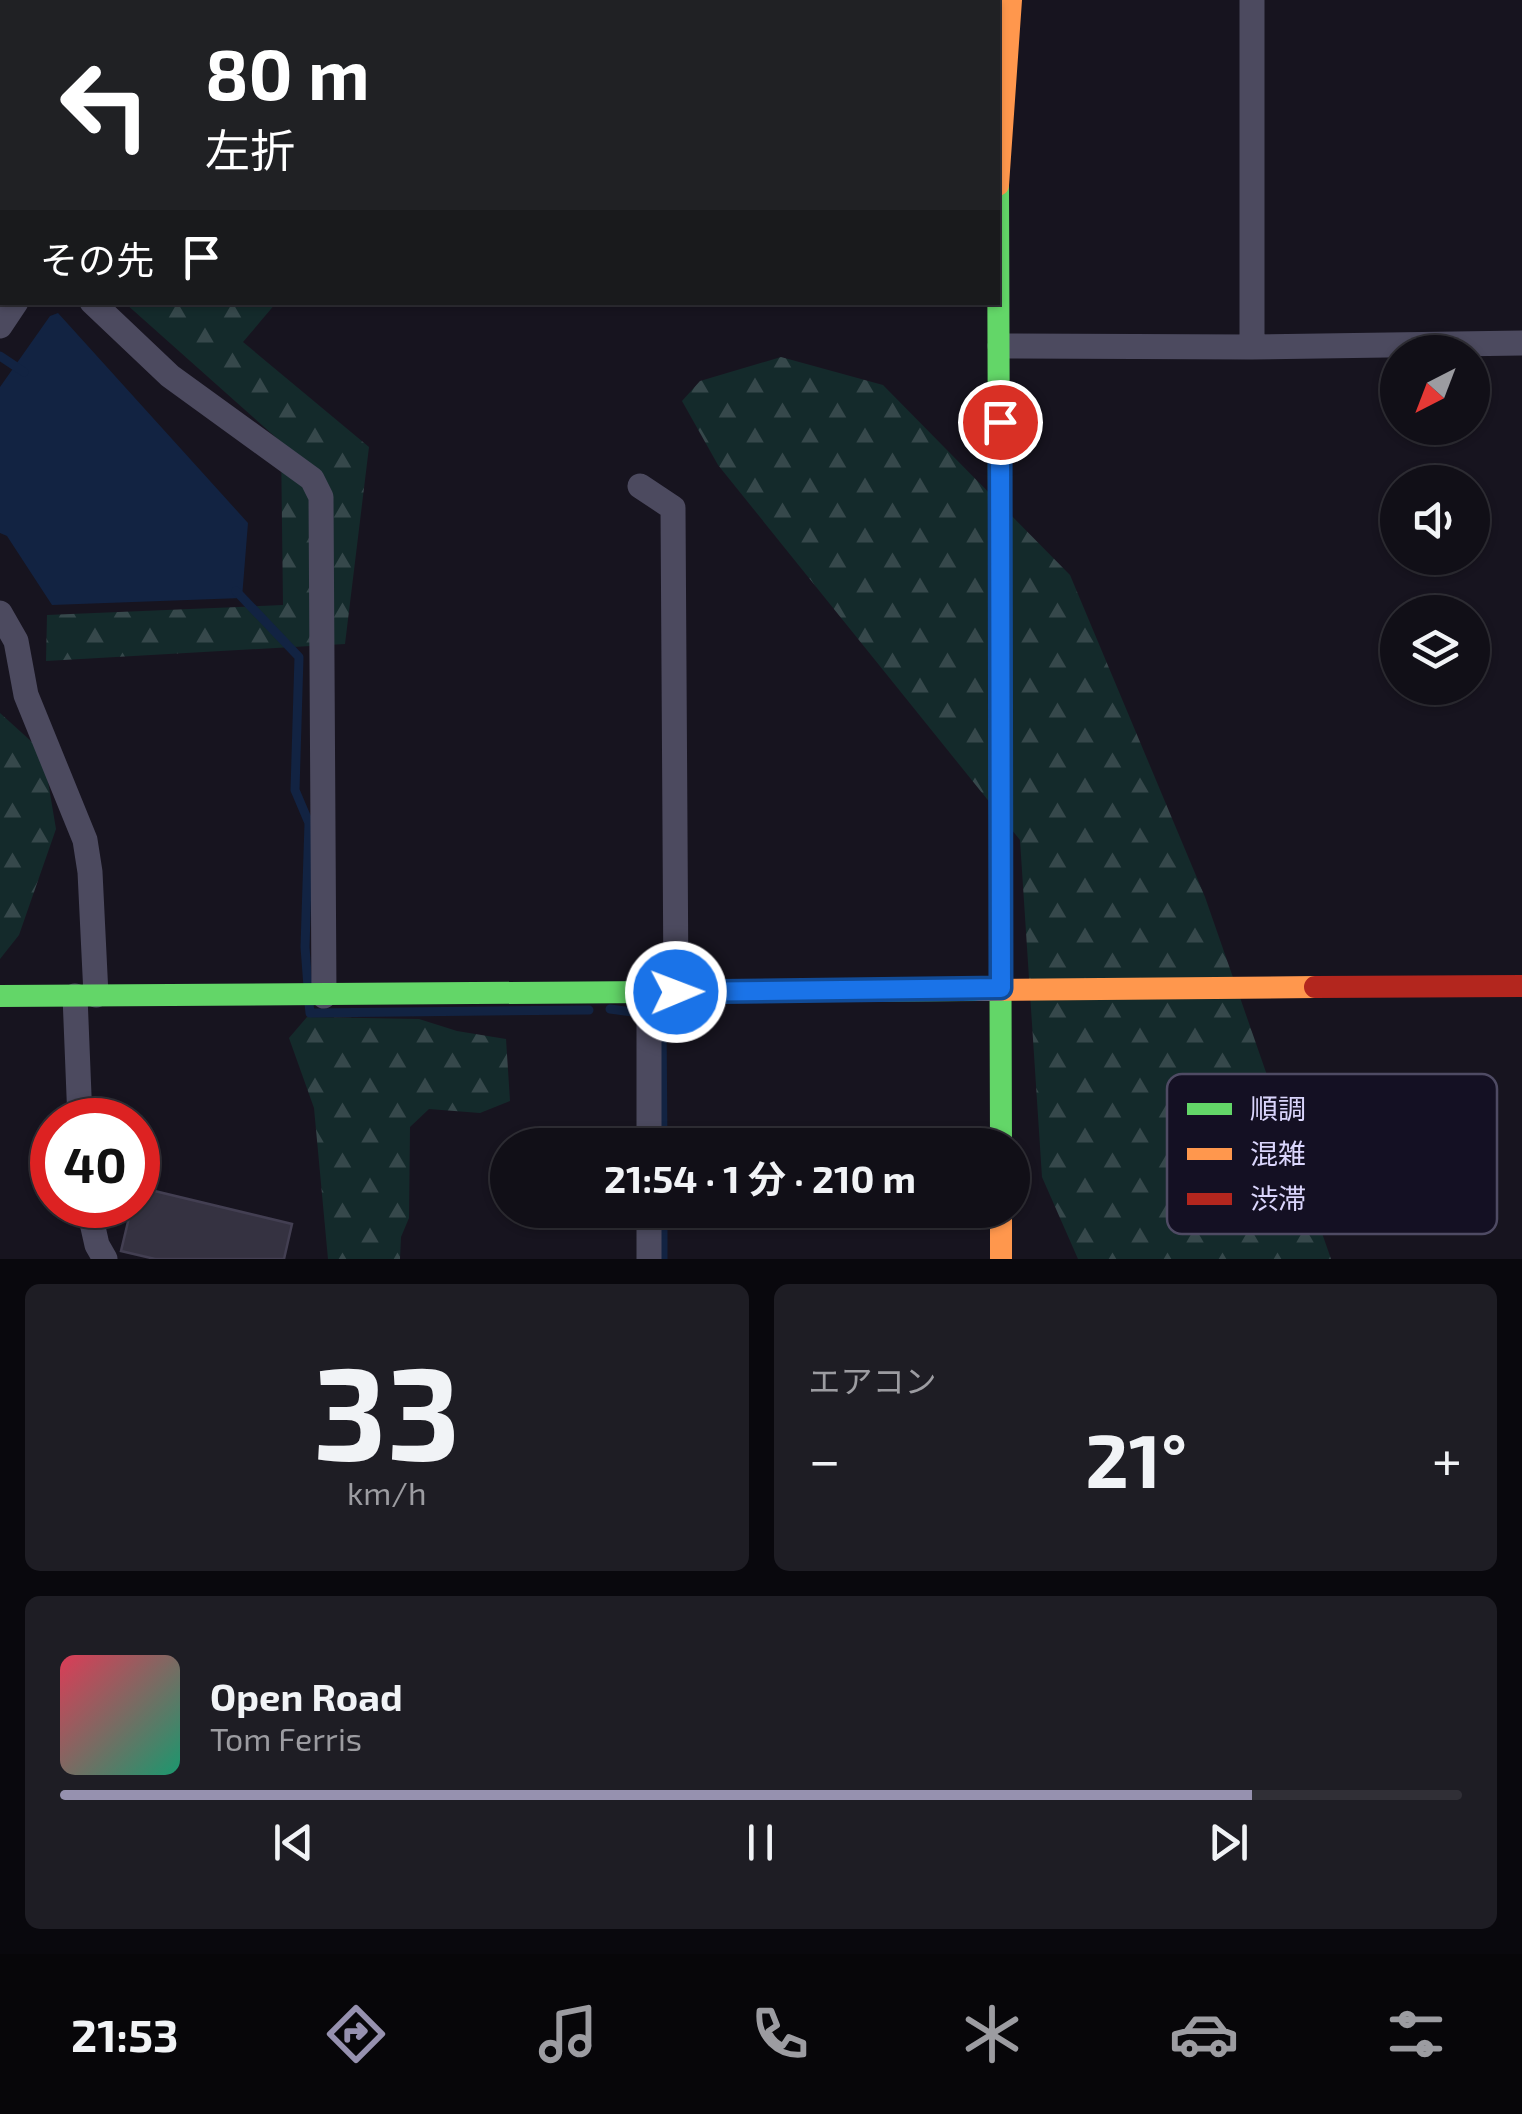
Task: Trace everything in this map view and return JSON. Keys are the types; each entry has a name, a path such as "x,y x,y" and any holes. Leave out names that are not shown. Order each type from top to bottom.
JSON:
{"street":[{"path":"1000,161 1012,0"},
{"path":"1252,0 1252,347"},
{"path":"0,326 14,305"},
{"path":"95,305 170,376 312,479 322,497 324,996"},
{"path":"999,305 1001,1128"},
{"path":"1000,346 1522,343"},
{"path":"640,486 674,508 662,992 650,1128"},
{"path":"0,612 16,642 26,695 85,840 90,872 81,1098"},
{"path":"0,996 1522,986"},
{"path":"93,1228 105,1259"},
{"path":"649,1228 649,1259"},
{"path":"1001,1228 1001,1259"}],"green space":[{"path":"127,305 274,305 243,342 369,447 345,644 46,661 47,615 283,605 281,442"},
{"path":"781,357 883,385 1070,575 1205,897 1267,1074 1167,1074 1167,1234 1322,1234 1331,1259 1078,1259 1042,1177 1020,840 718,465 682,401 700,381"},
{"path":"0,713 43,752 56,829 19,935 0,959"},
{"path":"307,1017 419,1019 457,1031 506,1039 510,1101 480,1113 429,1109 410,1127 409,1218 401,1237 400,1259 328,1259 314,1108 289,1038"}],"water":[{"path":"58,313 248,523 242,598 52,605 7,536 0,533 0,387 50,316"}],"building":[{"path":"160,1192 292,1224 284,1259 155,1259 121,1251 126,1228 160,1228"}],"waterway":[{"path":"0,356 24,372"},
{"path":"236,591 299,657 295,790 309,823 305,947 308,987"},
{"path":"309,1003 310,1013 589,1010"},
{"path":"610,1009 662,1016 663,1128"},
{"path":"663,1228 663,1259"}],"traffic: fast":[{"path":"998,305 1001,1128"},
{"path":"0,996 979,990"}],"traffic: slow":[{"path":"1000,157 1011,0"},
{"path":"979,990 1315,987"},
{"path":"1001,1228 1001,1259"}],"traffic: jam":[{"path":"1315,987 1522,986"}],"route":[{"path":"676,992 1001,988 1000,422"}]}
